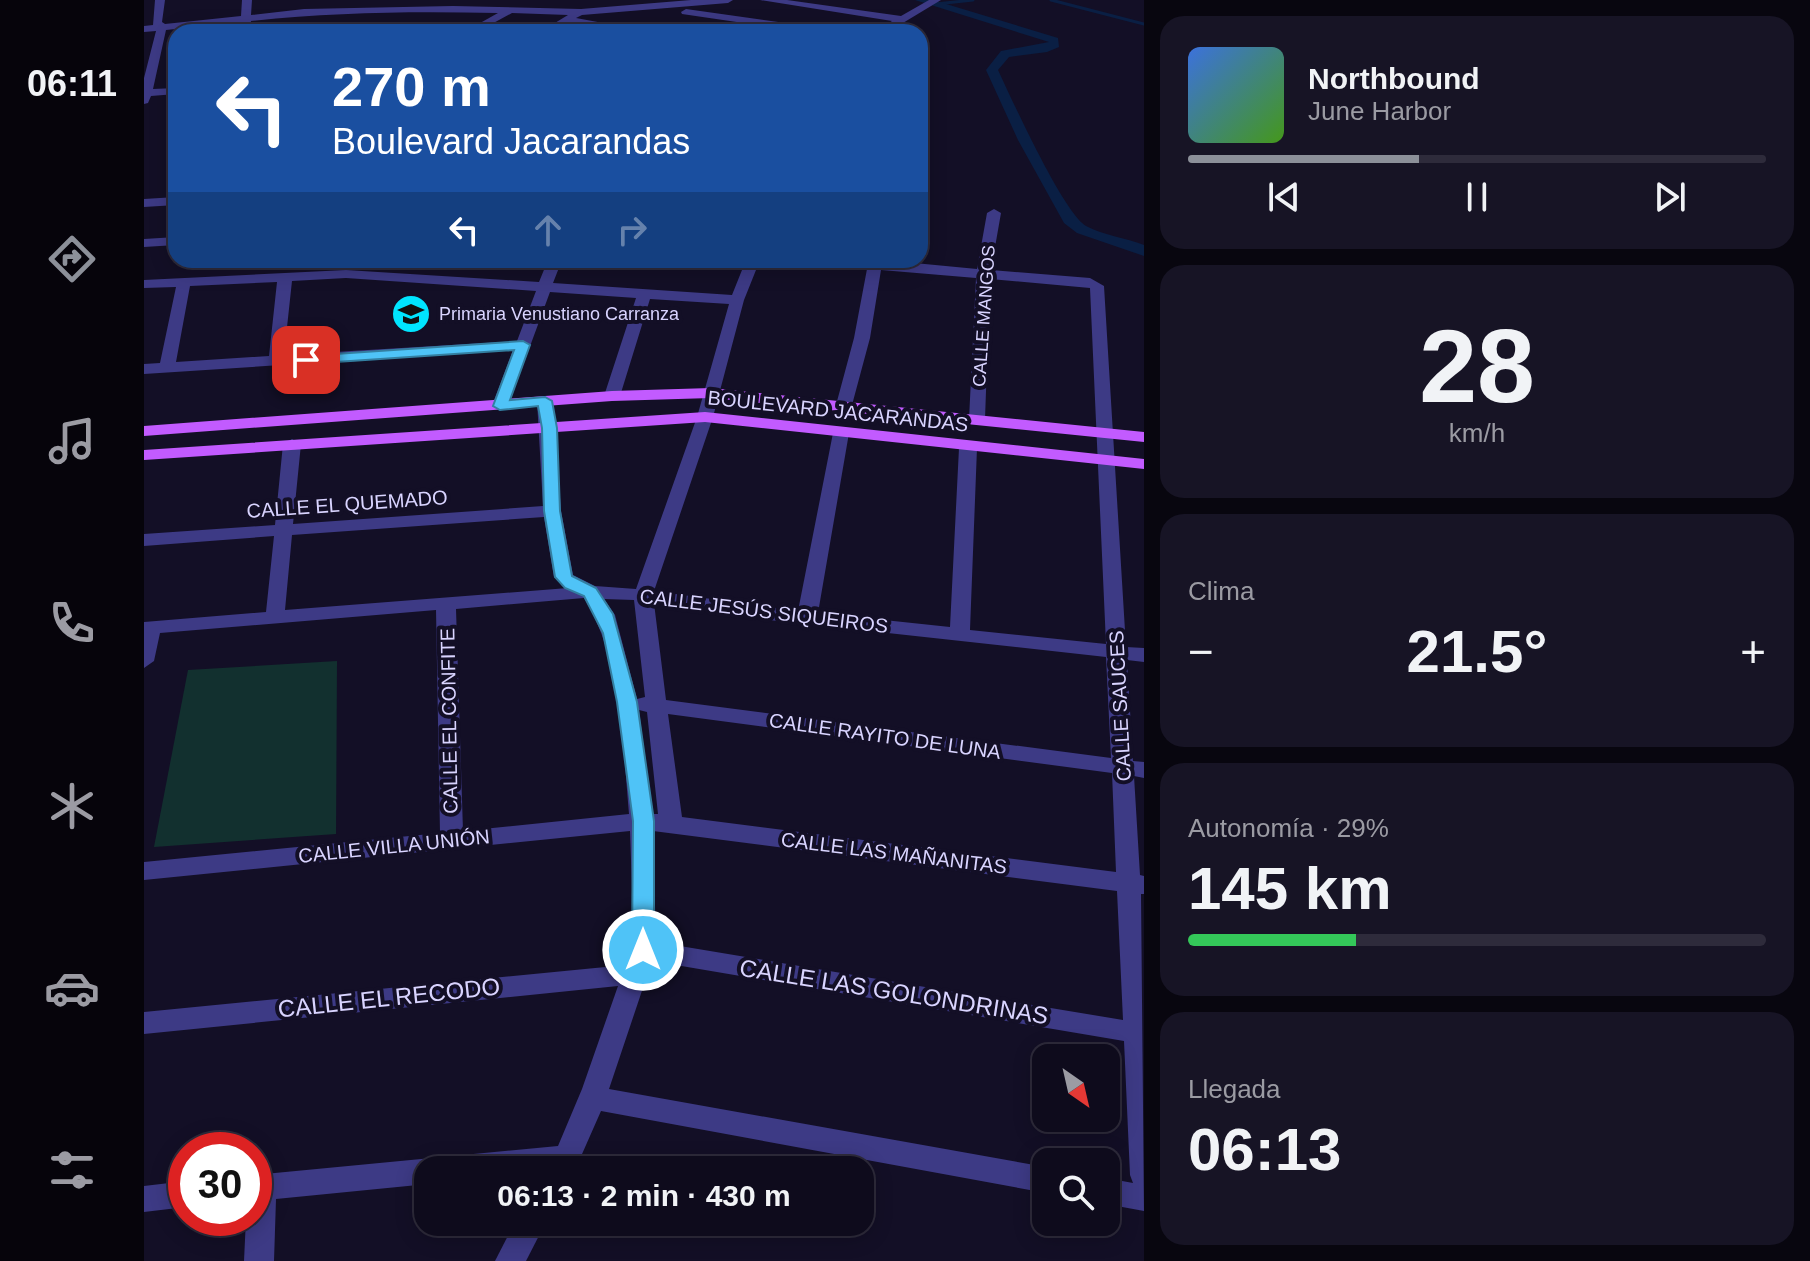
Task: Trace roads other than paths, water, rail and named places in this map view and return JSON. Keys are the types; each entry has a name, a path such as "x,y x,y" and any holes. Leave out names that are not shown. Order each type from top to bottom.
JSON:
{"main road":[{"name":"BOULEVARD JACARANDAS","path":"144,431 612,396 711,393 1139,437"},
{"name":"BOULEVARD JACARANDAS","path":"144,455 705,417 968,448 1139,464"}],"street":[{"path":"160,0 153,26 145,95 168,92"},
{"path":"246,24 247,0"},
{"path":"485,24 529,0"},
{"path":"560,24 603,0"},
{"path":"176,24 319,11 581,12 728,0"},
{"path":"765,0 902,19"},
{"path":"894,24 932,3"},
{"path":"655,8 771,24"},
{"path":"566,21 588,24"},
{"path":"144,43 153,26"},
{"path":"144,203 168,202"},
{"name":"CALLE MANGOS","path":"977,419 983,275 994,213"},
{"path":"144,243 168,242"},
{"path":"500,406 552,268"},
{"path":"671,824 643,595 705,417 737,300 750,268"},
{"path":"844,405 862,338 875,268"},
{"path":"921,268 983,275"},
{"path":"144,284 346,274 737,300"},
{"path":"276,361 285,275"},
{"name":"CALLE SAUCES","path":"983,275 1090,282 1097,286 1116,652 1134,769 1144,1175"},
{"path":"167,368 184,281"},
{"path":"612,396 645,292"},
{"path":"144,369 523,345"},
{"path":"545,401 552,511 564,577 571,584 590,592 612,633 627,702 644,821 638,962 592,1098 567,1156"},
{"path":"807,618 841,433"},
{"path":"275,617 292,444"},
{"path":"960,635 968,448"},
{"name":"CALLE EL QUEMADO","path":"144,540 552,511"},
{"name":"CALLE JESÚS SIQUEIROS","path":"148,628 590,592 643,595 807,618 1144,655"},
{"name":"CALLE EL CONFITE","path":"446,602 452,840"},
{"path":"144,661 148,628"},
{"name":"CALLE RAYITO DE LUNA","path":"627,702 1134,769"},
{"name":"CALLE VILLA UNIÓN","path":"144,871 644,821"},
{"name":"CALLE LAS MAÑANITAS","path":"644,821 1136,884"},
{"name":"CALLE EL RECODO","path":"144,1023 638,962"},
{"name":"CALLE LAS GOLONDRINAS","path":"638,962 1140,1033"},
{"path":"592,1098 1032,1177"},
{"path":"272,1186 414,1172"},
{"path":"1120,1194 1144,1198"},
{"path":"144,1199 168,1196"},
{"path":"259,1236 259,1261"},
{"path":"510,1261 523,1236"}],"waterway":[{"path":"921,0 1054,40 1055,44 1047,48 1005,54 992,70 1025,140 1069,220 1082,230 1144,251"},
{"path":"936,4 973,0"},
{"path":"1051,0 1144,24"}],"place":[{"name":"Primaria Venustiano Carranza","path":"411,314"}]}
